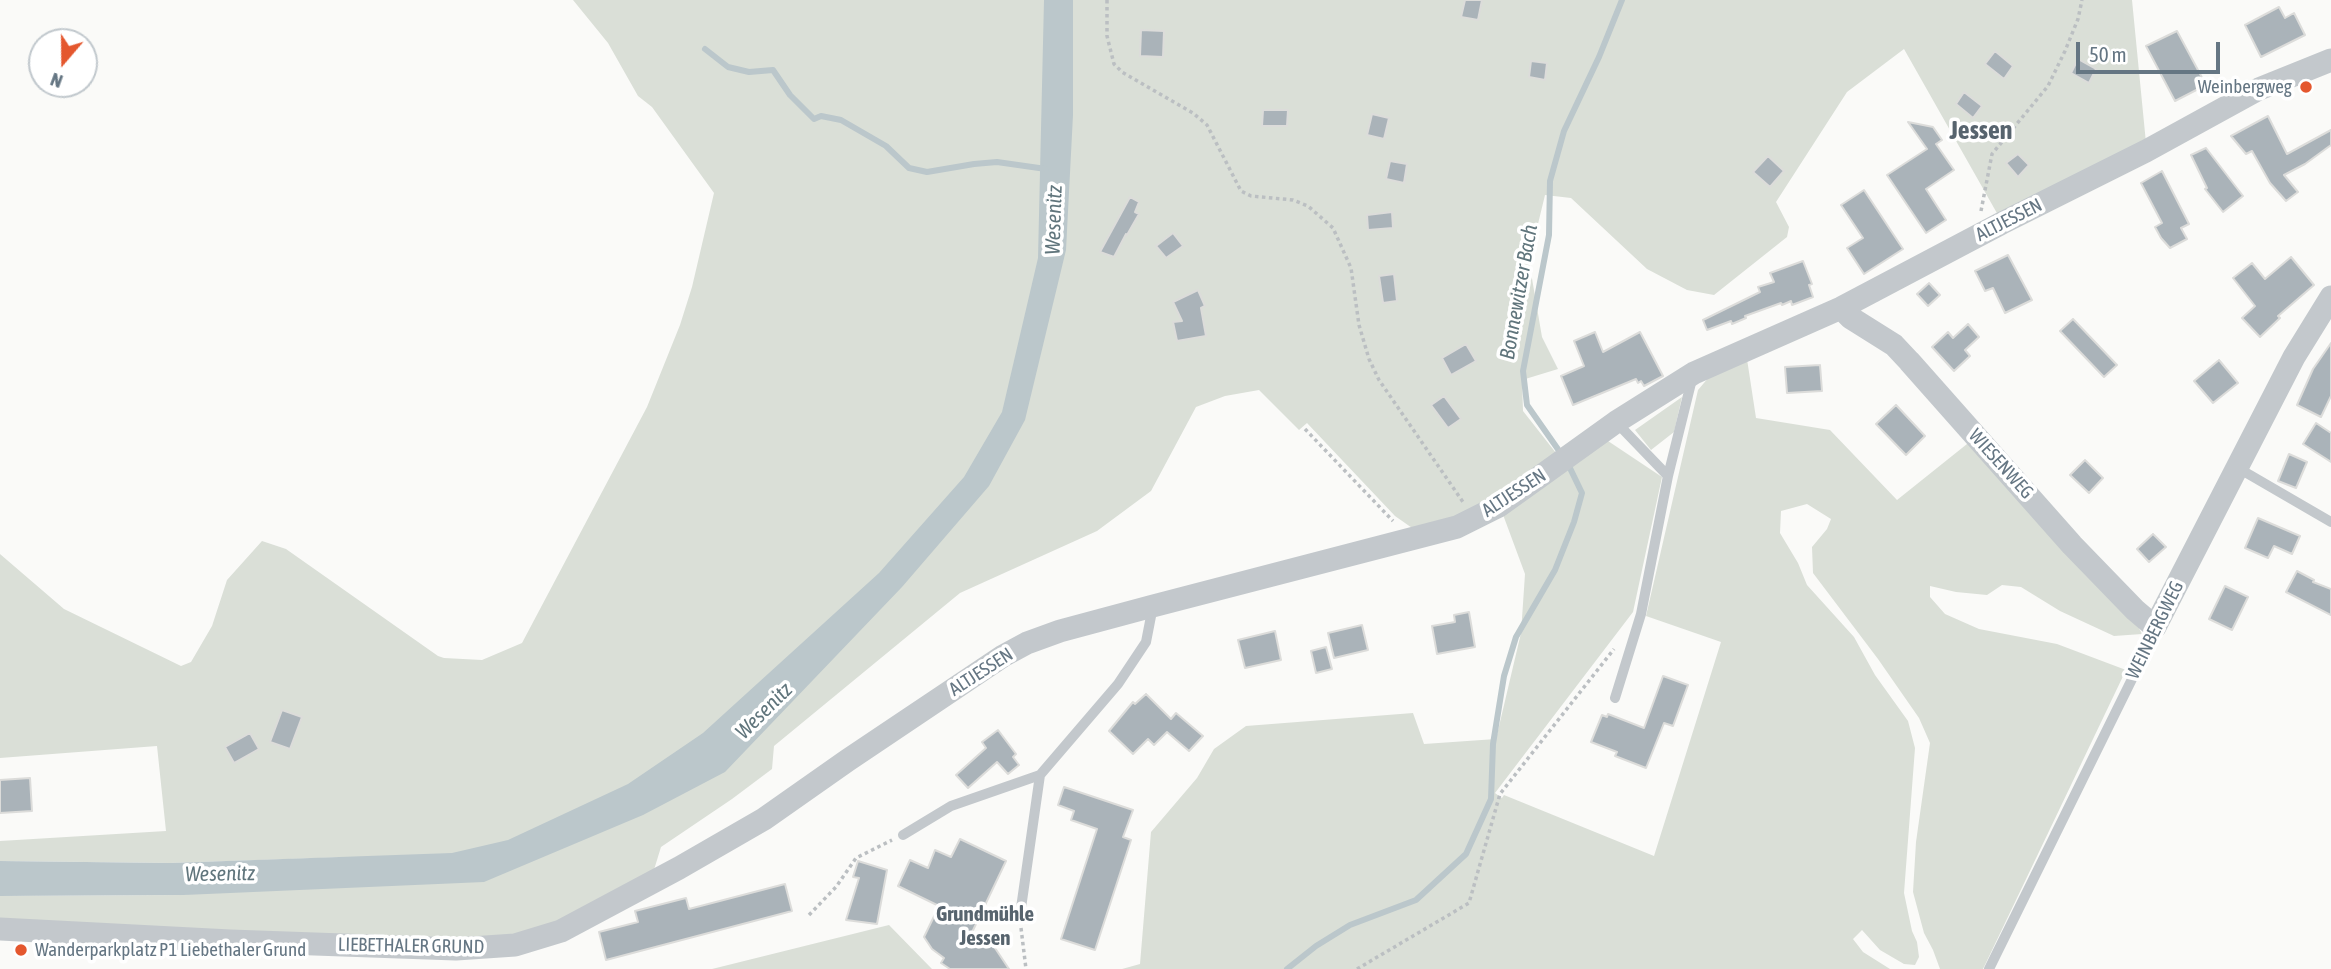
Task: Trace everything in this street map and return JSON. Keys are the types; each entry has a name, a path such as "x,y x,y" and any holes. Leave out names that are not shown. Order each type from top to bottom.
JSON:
{"street":[{"name":"ALTJESSEN","path":"679,868 764,819 1003,656 1027,643 1060,631 1457,527 1499,506 1616,422 1694,373 1841,308 2146,152 2259,89 2331,60"},
{"name":"WEINBERGWEG","path":"2155,627 2294,357 2331,297"},
{"name":"WIESENWEG","path":"1841,308 1851,318 1894,345 2072,545 2155,627"},
{"name":"LIEBETHALER GRUND","path":"0,929 230,942 456,949 515,945 561,931 679,868"}],"lane":[{"path":"1615,698 1641,614 1668,476 1694,373"},
{"path":"1616,422 1668,476"},
{"path":"2238,468 2331,522"},
{"path":"903,835 951,806 1040,775 1118,684 1146,642 1153,606"},
{"name":"WEINBERGWEG","path":"1989,969 2155,627"},
{"path":"1020,915 1040,775"}],"path":[{"path":"1107,0 1107,36 1114,64 1122,72 1193,113 1207,125 1241,191 1251,196 1293,200 1308,206 1333,228 1351,268 1359,325 1369,359 1379,380 1474,518"},
{"path":"1976,237 1992,154 2048,86 2078,19 2082,0"},
{"path":"1306,429 1411,540"},
{"path":"1357,969 1469,903 1500,794 1616,646"},
{"path":"809,915 836,887 856,858 903,835"},
{"path":"1020,915 1026,969"}],"shaded area":[{"path":"573,0 2132,0 2146,143 1998,215 1904,49 1847,92 1776,202 1789,227 1787,237 1714,295 1687,290 1647,269 1571,198 1545,195 1529,261 1542,337 1558,369 1522,380 1523,411 1556,453 1497,495 1465,513 1415,530 1395,516 1307,423 1299,430 1259,390 1225,396 1196,407 1151,491 1097,531 960,593 774,746 772,769 661,847 653,873 558,924 515,938 457,942 0,921 0,896 184,895 348,857 170,863 0,861 0,841 166,831 157,746 0,758 0,554 64,609 181,666 191,662 212,626 227,580 262,541 286,549 438,656 482,660 522,643 647,407 680,325 692,287 714,193 652,107 638,96 608,43"},
{"path":"1747,359 1756,418 1830,430 1897,500 1972,440 2134,618 2142,634 2114,636 2060,611 2021,587 2002,585 1987,595 1930,586 1930,597 1945,614 1979,629 2057,644 2126,670 1983,969 1940,969 1924,933 1913,892 1916,842 1930,743 1919,718 1813,573 1812,547 1827,529 1831,519 1807,504 1781,511 1780,533 1798,563 1807,585 1854,637 1875,675 1908,721 1915,748 1904,893 1917,942 1919,957 1915,965 1904,964 1880,950 1862,930 1853,939 1863,952 1890,969 1122,969 1140,964 1151,832 1197,778 1214,749 1246,726 1413,713 1424,744 1496,739 1521,633 1525,574 1502,512 1602,437 1662,477 1633,612 1495,793 1654,856 1721,642 1646,616 1698,390 1709,377"},
{"path":"1682,397 1674,432 1651,450 1635,430"},
{"path":"889,925 932,969 712,969"}],"water":[{"name":"Wesenitz","path":"1044,0 1073,0 1073,115 1066,250 1025,420 989,486 902,587 725,772 643,815 484,882 184,895 0,896 0,861 170,863 452,853 508,840 628,784 703,733 879,573 964,477 1002,412 1038,258"}],"building":[{"path":"1465,0 1482,0 1478,20 1461,17"},
{"path":"2279,7 2285,18 2294,13 2305,35 2261,57 2245,25"},
{"path":"1141,30 1164,31 1163,57 1140,56"},
{"path":"2177,31 2206,85 2175,101 2146,46"},
{"path":"1995,51 2013,66 2004,79 1985,64"},
{"path":"2078,59 2096,69 2089,83 2071,73"},
{"path":"1531,61 1547,63 1545,80 1529,77"},
{"path":"1964,92 1982,106 1973,118 1956,104"},
{"path":"1263,110 1288,110 1287,126 1262,126"},
{"path":"1372,114 1389,118 1384,139 1367,135"},
{"path":"2268,116 2287,154 2331,130 2331,145 2284,175 2298,192 2286,201 2270,183 2252,151 2246,154 2231,136"},
{"path":"1908,122 1933,127 1942,140 1936,144 1954,170 1926,189 1946,220 1926,233 1887,175 1927,149"},
{"path":"2206,148 2243,196 2223,212 2205,189 2207,188 2191,155"},
{"path":"2018,154 2029,165 2018,177 2006,163"},
{"path":"1768,156 1784,171 1770,187 1753,172"},
{"path":"1390,161 1407,164 1404,183 1386,179"},
{"path":"2162,171 2189,224 2181,228 2187,239 2170,248 2155,227 2162,223 2141,183"},
{"path":"1864,190 1903,249 1864,274 1847,248 1863,238 1841,205"},
{"path":"1130,197 1139,202 1135,212 1139,214 1114,257 1100,252"},
{"path":"1392,212 1393,228 1368,230 1367,215"},
{"path":"1173,233 1183,246 1166,258 1156,246"},
{"path":"2008,255 2032,300 2005,313 1993,288 1985,291 1975,271"},
{"path":"2291,257 2314,285 2278,316 2280,318 2260,337 2242,318 2255,306 2233,278 2252,263 2265,279"},
{"path":"1803,261 1812,284 1809,285 1813,297 1792,305 1791,301 1782,305 1781,303 1745,316 1746,318 1732,324 1731,321 1707,330 1703,320 1760,292 1758,287 1774,282 1770,273"},
{"path":"1394,274 1397,301 1383,303 1379,276"},
{"path":"1929,283 1940,295 1928,306 1917,294"},
{"path":"1198,290 1205,306 1201,308 1206,336 1177,341 1173,322 1182,321 1173,302"},
{"path":"2073,319 2117,365 2104,377 2060,331"},
{"path":"1968,324 1979,337 1965,350 1970,356 1954,371 1932,347 1948,332 1953,338"},
{"path":"1595,332 1603,352 1640,332 1663,376 1644,386 1636,379 1573,405 1561,376 1584,366 1574,341"},
{"path":"2331,343 2331,396 2321,417 2297,405 2313,369"},
{"path":"1466,344 1476,361 1451,375 1442,358"},
{"path":"2219,360 2238,383 2213,403 2194,381"},
{"path":"1820,365 1822,391 1787,393 1785,367"},
{"path":"1444,396 1461,419 1448,428 1431,405"},
{"path":"1896,405 1925,436 1906,455 1876,424"},
{"path":"2316,423 2331,433 2331,462 2303,444"},
{"path":"2289,454 2307,462 2296,488 2278,481"},
{"path":"2085,460 2103,478 2089,493 2070,475"},
{"path":"2258,518 2300,536 2292,554 2274,546 2268,558 2245,548"},
{"path":"2153,534 2166,547 2149,562 2137,549"},
{"path":"2297,571 2314,580 2313,582 2331,589 2331,615 2286,592"},
{"path":"2225,586 2248,597 2232,630 2209,619"},
{"path":"1469,612 1475,647 1437,654 1432,626 1455,622 1454,615"},
{"path":"1362,625 1368,650 1334,658 1328,633"},
{"path":"1275,631 1281,660 1245,668 1238,640"},
{"path":"1326,647 1332,669 1316,673 1311,651"},
{"path":"1663,676 1688,685 1673,726 1664,723 1646,768 1615,756 1617,752 1591,742 1602,715 1607,717 1608,714 1644,728"},
{"path":"1146,694 1171,719 1176,713 1203,736 1189,751 1167,732 1154,745 1148,739 1133,754 1109,731 1133,702 1135,704"},
{"path":"282,710 302,717 290,749 270,742"},
{"path":"998,730 1016,754 1013,757 1019,765 1008,774 997,762 968,788 956,775 986,748 982,742"},
{"path":"250,733 259,749 234,763 225,747"},
{"path":"30,778 32,811 0,813 0,780"},
{"path":"1064,787 1133,810 1123,837 1131,840 1095,950 1061,939 1097,829 1071,820 1074,811 1058,805"},
{"path":"960,839 1006,861 966,945 993,945 1009,969 950,969 941,963 944,958 932,949 924,937 939,906 898,886 910,860 928,868 935,850 951,857"},
{"path":"858,861 887,870 877,924 846,920 859,878 853,877"},
{"path":"785,884 792,911 606,960 599,932 638,922 635,911 686,898 689,909"}],"waterway":[{"name":"Bonnewitzer Bach","path":"1562,455 1527,405 1523,371 1549,235 1550,181 1564,131 1622,0"},
{"path":"705,49 728,67 749,72 773,70 790,95 814,119 821,116 841,120 886,146 909,168 927,172 997,162 1046,169"},
{"name":"Bonnewitzer Bach","path":"1287,969 1316,946 1350,925 1416,900 1466,854 1491,799 1493,744 1504,676 1516,637 1555,570 1582,493 1568,464"}],"place":[{"name":"Weinbergweg","path":"2306,87"},
{"name":"Wanderparkplatz P1 Liebethaler Grund","path":"21,950"}],"district":[{"name":"Jessen","path":"1981,131"},
{"name":"Grundmühle Jessen","path":"985,926"}]}
